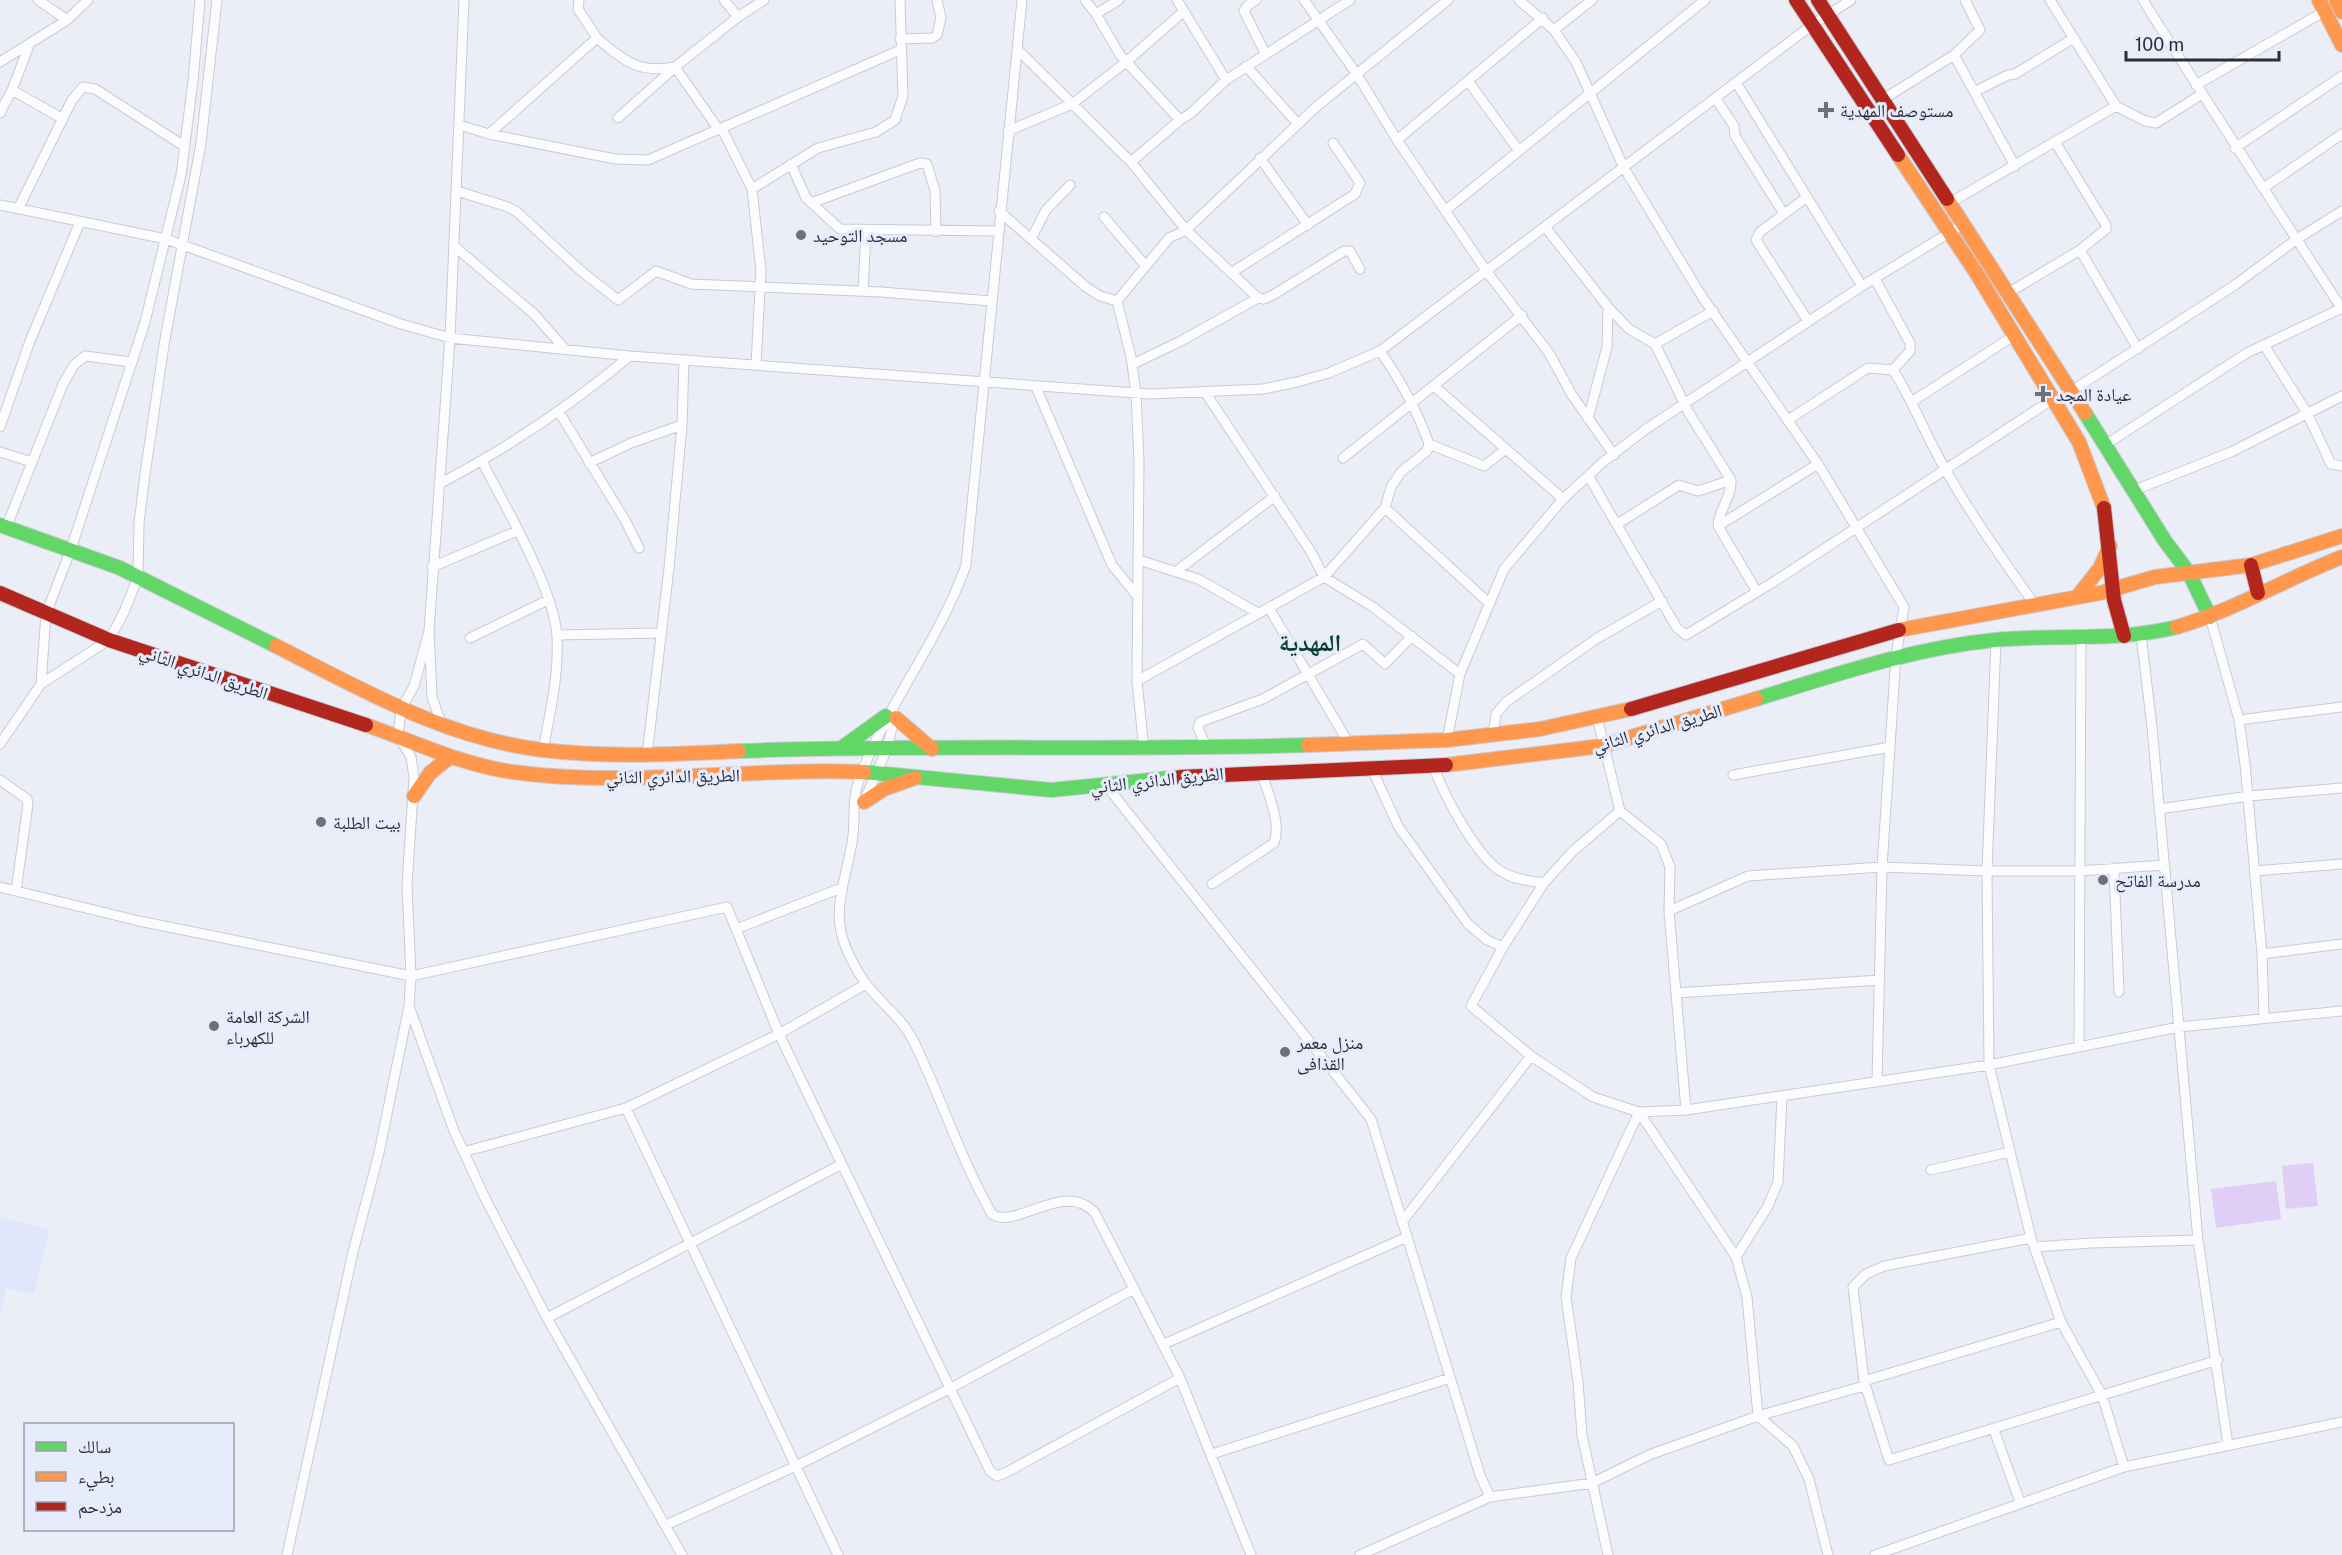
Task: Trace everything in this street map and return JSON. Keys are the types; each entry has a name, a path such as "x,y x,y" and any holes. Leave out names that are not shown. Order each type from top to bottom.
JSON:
{"main road":[{"path":"1796,0 2015,335 2079,442 2097,482 2110,546 2112,588 2124,636"},
{"path":"1818,0 2165,540 2190,573 2210,617"},
{"path":"2336,0 2342,12"},
{"path":"2322,6 2342,45"},
{"name":"الطريق الدائري الثاني","path":"3,526 71,549 138,577 402,709 441,723 505,744 543,750 647,755 843,747 1144,750 1447,740 1540,729 1597,717 1749,675 1901,629 2077,597 2155,577 2251,565 2311,548 2342,536"},
{"path":"2077,597 2096,573 2110,546"},
{"name":"الطريق الدائري الثاني","path":"46,614 109,640 398,736 450,757 512,772 581,778 869,772 1051,790 1261,771 1433,766 1602,746 1896,656 1996,640 2081,639 2141,635 2210,617 2258,592 2342,557"},
{"path":"2251,565 2258,592"},
{"path":"0,593 46,614"},
{"path":"843,747 892,713 932,749"},
{"path":"414,796 430,773 450,757"},
{"path":"864,802 884,789 920,776"}],"street":[{"path":"38,0 67,20"},
{"path":"0,62 67,20 88,0"},
{"path":"41,684 46,614 71,549 131,362 166,239 181,175 200,0"},
{"path":"0,744 41,684 109,640 138,577 139,523 182,245 201,143 217,0"},
{"path":"441,723 432,697 429,631 450,338 464,0"},
{"path":"579,0 578,9 597,38 639,68 656,71 675,67"},
{"path":"724,0 738,17"},
{"path":"618,118 675,67 738,17 764,0"},
{"path":"752,189 818,148 876,132 895,120 900,112 903,96 900,0"},
{"path":"900,39 932,38 937,35 941,18 937,0"},
{"path":"854,817 864,802 872,748 949,608 966,565 999,211 1022,0"},
{"path":"1085,0 1126,62 1180,120"},
{"path":"1096,14 1119,0"},
{"path":"1177,0 1226,80"},
{"path":"1256,0 1244,11 1265,53"},
{"path":"1304,0 1356,73 1397,140 1487,272 1549,353 1588,418 1614,455"},
{"path":"1131,162 1190,114 1226,80 1350,0"},
{"path":"1117,301 1169,238 1186,230 1260,158 1356,73 1448,0"},
{"path":"1519,0 1543,18 1576,62 1624,168 1713,311 1818,464 1902,601 1905,616 1896,656 1882,867 1877,1082"},
{"path":"1554,30 1592,0"},
{"path":"0,206 166,239 401,324 450,338 630,356 1036,387 1136,393 1263,388 1329,373 1380,351 1737,84 1812,25 1851,0"},
{"path":"1882,100 1954,55 1980,30 1965,0"},
{"path":"2050,0 2116,106 2145,121 2157,123 2202,94"},
{"path":"2105,445 2223,368 2264,345 2342,309 2265,187 2235,148 2143,0"},
{"path":"1446,210 1591,95 1699,2"},
{"path":"2196,85 2322,6"},
{"path":"1008,130 1072,104 1126,62 1184,10"},
{"path":"1397,140 1543,18"},
{"path":"489,134 597,38"},
{"path":"1974,92 2008,75 2015,74 2074,38"},
{"path":"0,113 12,90 30,44"},
{"path":"1017,49 1131,162 1186,230 1258,298"},
{"path":"459,125 489,134 635,161 666,154 900,50"},
{"path":"1954,55 2015,166"},
{"path":"1246,66 1298,124"},
{"path":"675,67 720,129 752,189 761,285 756,365"},
{"path":"2235,148 2342,76"},
{"path":"1468,81 1520,151"},
{"path":"1737,84 1862,286"},
{"path":"18,209 63,119 83,87 90,87 184,146"},
{"path":"12,90 63,119"},
{"path":"1716,99 1734,126 1735,136 1784,214"},
{"path":"1948,204 2116,106"},
{"path":"2265,187 2342,134"},
{"path":"2008,293 2080,250 2103,234 2106,225 2055,142"},
{"path":"1232,273 1355,194 1360,183 1333,143"},
{"path":"1260,158 1308,225"},
{"path":"811,202 920,163 927,164 934,191 936,232"},
{"path":"791,164 797,181 811,202 840,229 998,231"},
{"path":"1031,239 1046,210 1070,185"},
{"path":"457,191 517,212 581,271 618,300 656,271 685,283 761,285 991,301"},
{"path":"1807,197 1760,232 1756,240 1808,321"},
{"path":"999,211 1086,287 1100,296 1117,301"},
{"path":"2070,392 2138,350 2235,285 2297,239 2342,211"},
{"path":"1104,217 1145,265"},
{"path":"0,428 30,341 80,222"},
{"path":"1447,740 1460,674 1488,602 1504,569 1518,549 1563,499 1614,455 1685,402 1862,286 1962,225"},
{"path":"1546,228 1608,307 1629,329 1655,345 1694,422 1731,480 1730,492 1719,516 1718,526 1757,592"},
{"path":"863,291 866,231"},
{"path":"454,246 534,314 565,349"},
{"path":"2080,250 2138,350"},
{"path":"1133,364 1181,341 1258,298 1263,299 1273,295 1344,251 1350,251 1360,269"},
{"path":"1875,279 1910,343 1910,351 1893,370"},
{"path":"1117,301 1133,364 1136,393 1139,560 1137,681 1144,750"},
{"path":"1588,418 1607,347 1608,307"},
{"path":"1655,345 1713,311"},
{"path":"1343,458 1435,387 1522,315"},
{"path":"1913,401 2015,335"},
{"path":"2264,345 2307,413 2331,464 2342,466"},
{"path":"1137,681 1324,577 1385,508 1391,487 1401,472 1427,451 1429,444 1413,403 1402,382 1380,351"},
{"path":"3,526 32,462 63,384 74,365 85,356 131,362"},
{"path":"438,484 482,461 559,412 630,356"},
{"path":"647,755 669,568 682,425 684,360"},
{"path":"1788,420 1868,368 1893,370"},
{"path":"1893,370 1913,401 1916,417 1983,531 2035,605"},
{"path":"1036,387 1112,565 1138,597"},
{"path":"1435,387 1563,499"},
{"path":"1205,392 1275,496 1324,577 1412,636 1460,674"},
{"path":"2135,490 2231,452 2342,396"},
{"path":"1589,477 1677,628 1686,634 1757,592 2053,399"},
{"path":"559,412 625,520 639,548"},
{"path":"589,463 682,425"},
{"path":"1429,444 1484,466 1506,449"},
{"path":"0,452 32,462"},
{"path":"482,461 548,600 557,635 557,669 543,750"},
{"path":"1718,526 1818,464"},
{"path":"1618,524 1679,485 1698,491 1731,480"},
{"path":"1178,570 1275,496"},
{"path":"1385,508 1488,602"},
{"path":"432,567 517,531"},
{"path":"1139,560 1178,570 1258,613"},
{"path":"470,638 548,600"},
{"path":"1493,734 1496,714 1506,702 1596,639 1662,601"},
{"path":"1269,608 1348,742"},
{"path":"2210,617 2239,720 2249,796 2262,954 2264,1017"},
{"path":"287,1555 353,1252 379,1154 409,1006 411,976 407,886 414,796 411,757 398,736 402,709 414,686 429,631"},
{"path":"557,635 660,633"},
{"path":"2141,635 2198,1240 2218,1360 2228,1445"},
{"path":"1207,748 1197,728 1200,722 1263,699 1363,644 1385,664 1412,636"},
{"path":"2079,1045 2081,639"},
{"path":"1996,640 1987,871 1989,1065 2031,1238 2061,1322 2102,1395 2124,1467"},
{"path":"2239,720 2342,707"},
{"path":"892,713 887,749 869,772 854,799 852,842 837,916 839,930 866,984 891,1008 915,1043 964,1160 992,1214 1004,1218 1051,1204 1083,1202 1095,1213 1180,1378 1251,1555"},
{"path":"1597,717 1602,746 1620,811 1647,830 1665,850 1670,867 1669,911 1686,1110"},
{"path":"1733,775 1890,747"},
{"path":"1433,766 1452,808 1485,857 1504,873 1544,883"},
{"path":"1372,769 1398,826 1468,924 1487,940 1503,947"},
{"path":"1212,884 1274,843 1276,831 1261,771"},
{"path":"0,780 23,796 28,804 16,891"},
{"path":"1105,784 1371,1119 1450,1378 1490,1497"},
{"path":"2159,809 2249,796 2342,788"},
{"path":"1620,811 1573,851 1544,883 1503,947 1471,1006 1531,1056 1593,1098 1639,1112 1686,1110 1989,1065 2079,1045 2179,1027 2342,1011"},
{"path":"2255,871 2342,864"},
{"path":"1669,911 1748,876 1882,867 1987,871 2079,871 2164,865"},
{"path":"2114,868 2120,992"},
{"path":"0,887 139,921 411,976 723,907 730,912 779,1034 990,1471 997,1476 1180,1378"},
{"path":"736,929 842,888"},
{"path":"2262,954 2342,944"},
{"path":"1676,993 1880,980"},
{"path":"463,1152 626,1108 779,1034 866,984"},
{"path":"409,1006 463,1152 547,1318 682,1555"},
{"path":"1402,1222 1531,1056"},
{"path":"1736,1257 1768,1206 1778,1182 1782,1096"},
{"path":"626,1108 838,1555"},
{"path":"1639,1112 1736,1257 1747,1297 1758,1416 1793,1446 1805,1470 1828,1555"},
{"path":"1608,1555 1582,1435 1578,1382 1566,1298 1567,1276 1571,1258 1639,1112"},
{"path":"1931,1170 2010,1152"},
{"path":"547,1318 842,1164"},
{"path":"1164,1344 1407,1237"},
{"path":"2031,1238 1884,1266 1866,1274 1853,1287 1864,1383 1889,1460 1994,1430 2218,1360"},
{"path":"2035,1247 2198,1240"},
{"path":"666,1525 796,1466 951,1388 1134,1289"},
{"path":"1360,1555 1490,1497 1507,1497 1592,1483 1649,1455 1758,1416 2061,1322"},
{"path":"1212,1454 1450,1378"},
{"path":"1875,1555 2124,1467 2342,1422"},
{"path":"1994,1430 2020,1503"}],"shaded area":[{"path":"2313,1163 2318,1206 2286,1209 2282,1166"},
{"path":"2276,1181 2281,1219 2216,1228 2211,1189"},
{"path":"0,1218 50,1229 34,1294 6,1288 0,1319"}],"traffic: fast":[{"path":"2085,413 2165,541 2189,573 2210,617"},
{"path":"0,525 120,568 276,646"},
{"path":"1756,699 1845,672 1934,649 2018,638 2132,635 2177,627"},
{"path":"843,747 886,716"},
{"path":"739,751 1308,745"},
{"path":"864,772 1051,790 1180,777"}],"traffic: slow":[{"path":"2319,0 2342,45"},
{"path":"2336,0 2342,12"},
{"path":"1898,155 1977,274 2079,442 2104,508"},
{"path":"1947,199 2085,413"},
{"path":"1899,630 2100,593 2155,577 2251,565 2342,536"},
{"path":"2077,597 2100,568 2110,546"},
{"path":"2177,627 2219,612 2342,557"},
{"path":"276,646 405,710 439,724 507,744 592,754 641,755 739,751"},
{"path":"1446,765 1602,746 1756,699"},
{"path":"1308,745 1447,740 1540,729 1631,709"},
{"path":"896,718 932,749"},
{"path":"366,725 475,764 513,772 601,778 820,771 864,772"},
{"path":"414,796 430,773 450,757"},
{"path":"864,802 884,789 915,778"}],"traffic: jam":[{"path":"1796,0 1898,155"},
{"path":"1818,0 1947,199"},
{"path":"2104,508 2114,600 2124,636"},
{"path":"2251,565 2258,593"},
{"path":"0,593 109,640 366,725"},
{"path":"1631,709 1899,630"},
{"path":"1180,777 1446,765"}],"place":[{"name":"مستوصف المهدية","path":"1826,110"},
{"name":"مسجد التوحيد","path":"801,235"},
{"name":"عيادة المجد","path":"2043,394"},
{"name":"بيت الطلبة","path":"321,822"},
{"name":"مدرسة الفاتح","path":"2103,880"},
{"name":"الشركة العامة للكهرباء","path":"214,1026"},
{"name":"منزل معمر القذافى","path":"1285,1052"}],"district":[{"name":"المهدية","path":"1310,642"}]}
